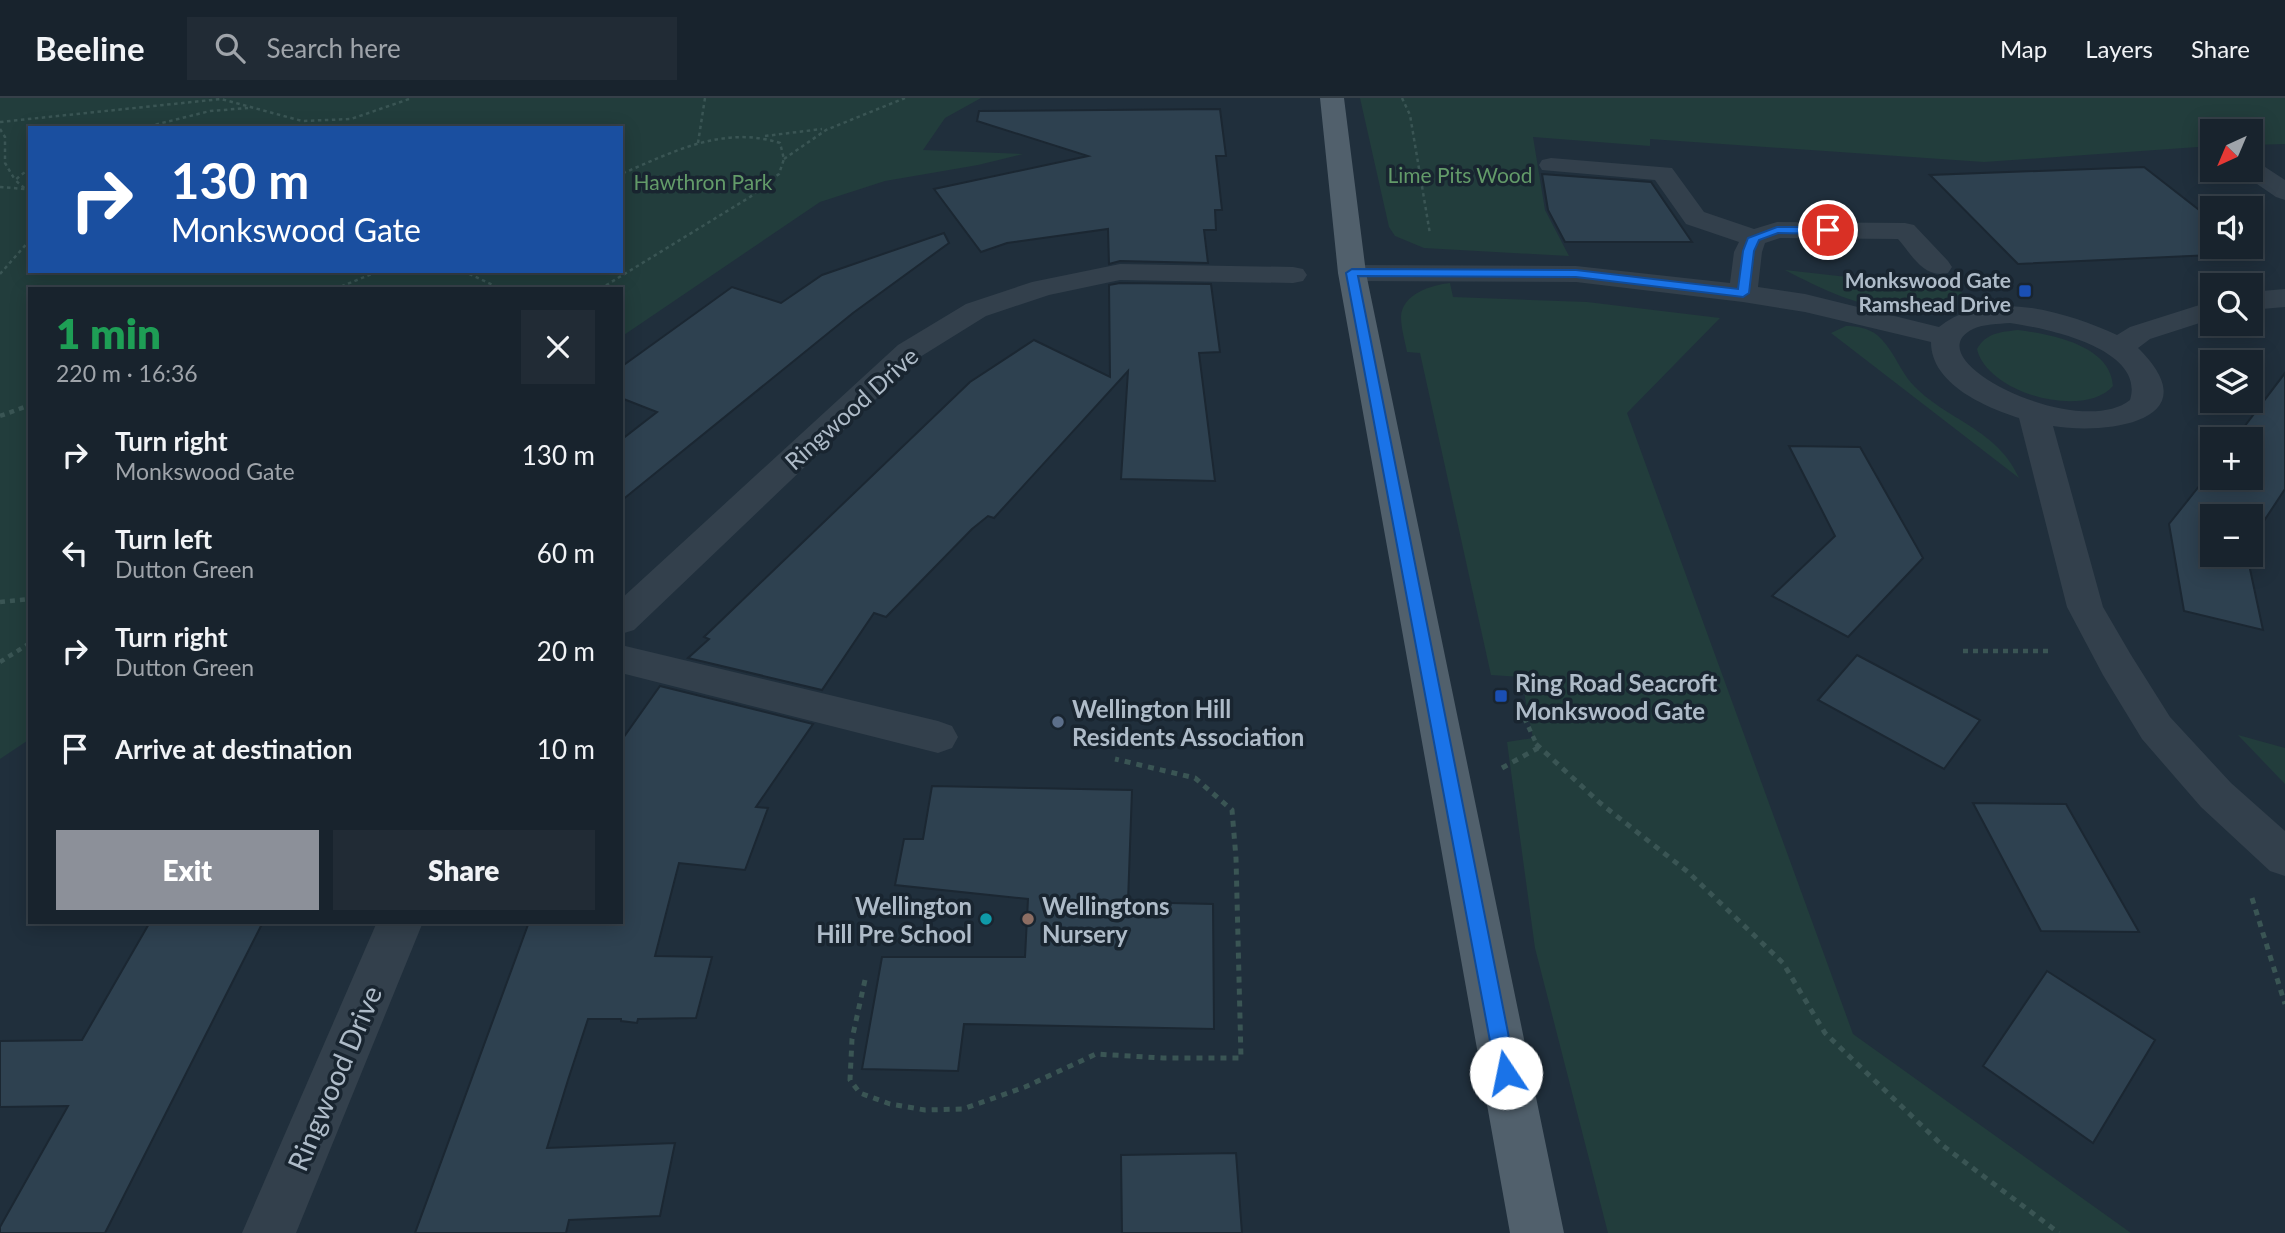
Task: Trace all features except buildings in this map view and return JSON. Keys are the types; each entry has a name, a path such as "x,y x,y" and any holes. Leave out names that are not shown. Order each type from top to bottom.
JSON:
{"main road":[{"path":"1332,98 1352,273 1537,1233"}],"street":[{"path":"1551,165 1662,173 1695,218 1754,238 1777,230 1905,231 1938,267"},
{"path":"2263,177 2285,192"},
{"path":"1743,293 1748,251 1754,238"},
{"name":"Ringwood Drive","path":"623,619 909,351 976,310 1042,288 1120,272 1293,275"},
{"path":"1352,273 1576,274 1743,293 1860,315 1946,337"},
{"path":"2263,300 2285,298"},
{"path":"2010,314 2067,324 2118,348 2136,363 2147,379 2149,394 2142,407 2126,415 2102,420 2076,420 2033,412 1993,397 1971,383 1955,369 1946,354 1946,337 1951,329 1965,320 1985,315 2010,314"},
{"path":"2118,348 2140,333 2200,314"},
{"path":"2033,412 2085,607 2109,651 2156,727 2216,795 2285,858"},
{"path":"623,659 938,737"},
{"name":"Ringwood Drive","path":"269,1233 399,924"}],"path":[{"path":"0,122 221,99 302,121 351,119 412,98"},
{"path":"698,143 705,98"},
{"path":"603,287 750,197 779,174 784,159 800,144 827,129 905,98"},
{"path":"1402,98 1409,115 1437,273"},
{"path":"150,126 210,111 253,108"},
{"path":"0,129 5,137 5,163 15,180 28,191"},
{"path":"623,173 698,143 731,137 827,129"},
{"path":"764,136 780,143 784,159"},
{"path":"15,180 28,170"},
{"path":"0,187 28,191"},
{"path":"0,274 28,242"},
{"path":"340,287 374,273"},
{"path":"467,273 497,287"},
{"path":"0,416 28,406"},
{"path":"0,602 28,599"},
{"path":"0,662 28,644"},
{"path":"1963,651 2109,651"},
{"path":"1520,709 1538,748 1600,803 1688,872 1783,963 1825,1033 1942,1145 2059,1233"},
{"path":"865,980 852,1039 850,1080 860,1093 890,1104 925,1110 963,1109 1026,1087 1096,1054 1163,1059 1241,1058 1236,858 1232,810 1195,778 1115,759"}],"green space":[{"name":"Hawthron Park","path":"0,98 981,98 945,118 923,150 1023,154 978,165 885,181 820,202 623,336 623,287 28,287 28,740 0,759"},
{"name":"Lime Pits Wood","path":"1360,98 2285,98 2285,144 2263,145 2263,119 2200,119 2200,147 1984,162 1650,139 1650,146 1533,137 1545,210 1569,256 1424,248 1395,236 1389,227"},
{"path":"1785,270 1883,281 1954,284 1963,294 1926,306 1889,308 1835,294"},
{"path":"1450,283 1453,297 1587,302 1720,318 1627,413 1853,1034 2131,1233 1608,1233 1535,948 1507,742 1533,738 1521,677 1491,675 1420,353 1407,352 1402,330 1401,317 1406,302 1419,292"},
{"path":"1846,326 1862,328 1877,335 1921,393 1996,446 2009,460 2019,478 1831,333"},
{"path":"2018,330 2062,339 2090,351 2110,372 2113,386 2099,396 2080,401 2059,401 2038,397 1998,378 1984,365 1977,349 1989,336"},
{"path":"2238,735 2285,748 2285,784"}],"place":[{"name":"Monkswood Gate Ramshead Drive","path":"2025,291"},
{"name":"Ring Road Seacroft Monkswood Gate","path":"1501,696"},
{"name":"Wellington Hill Residents Association","path":"1058,722"},
{"name":"Wellington Hill Pre School","path":"986,919"},
{"name":"Wellingtons Nursery","path":"1028,919"}],"route":[{"path":"1506,1073 1352,273 1576,274 1743,293 1748,251 1754,238 1777,230 1828,230"}]}
